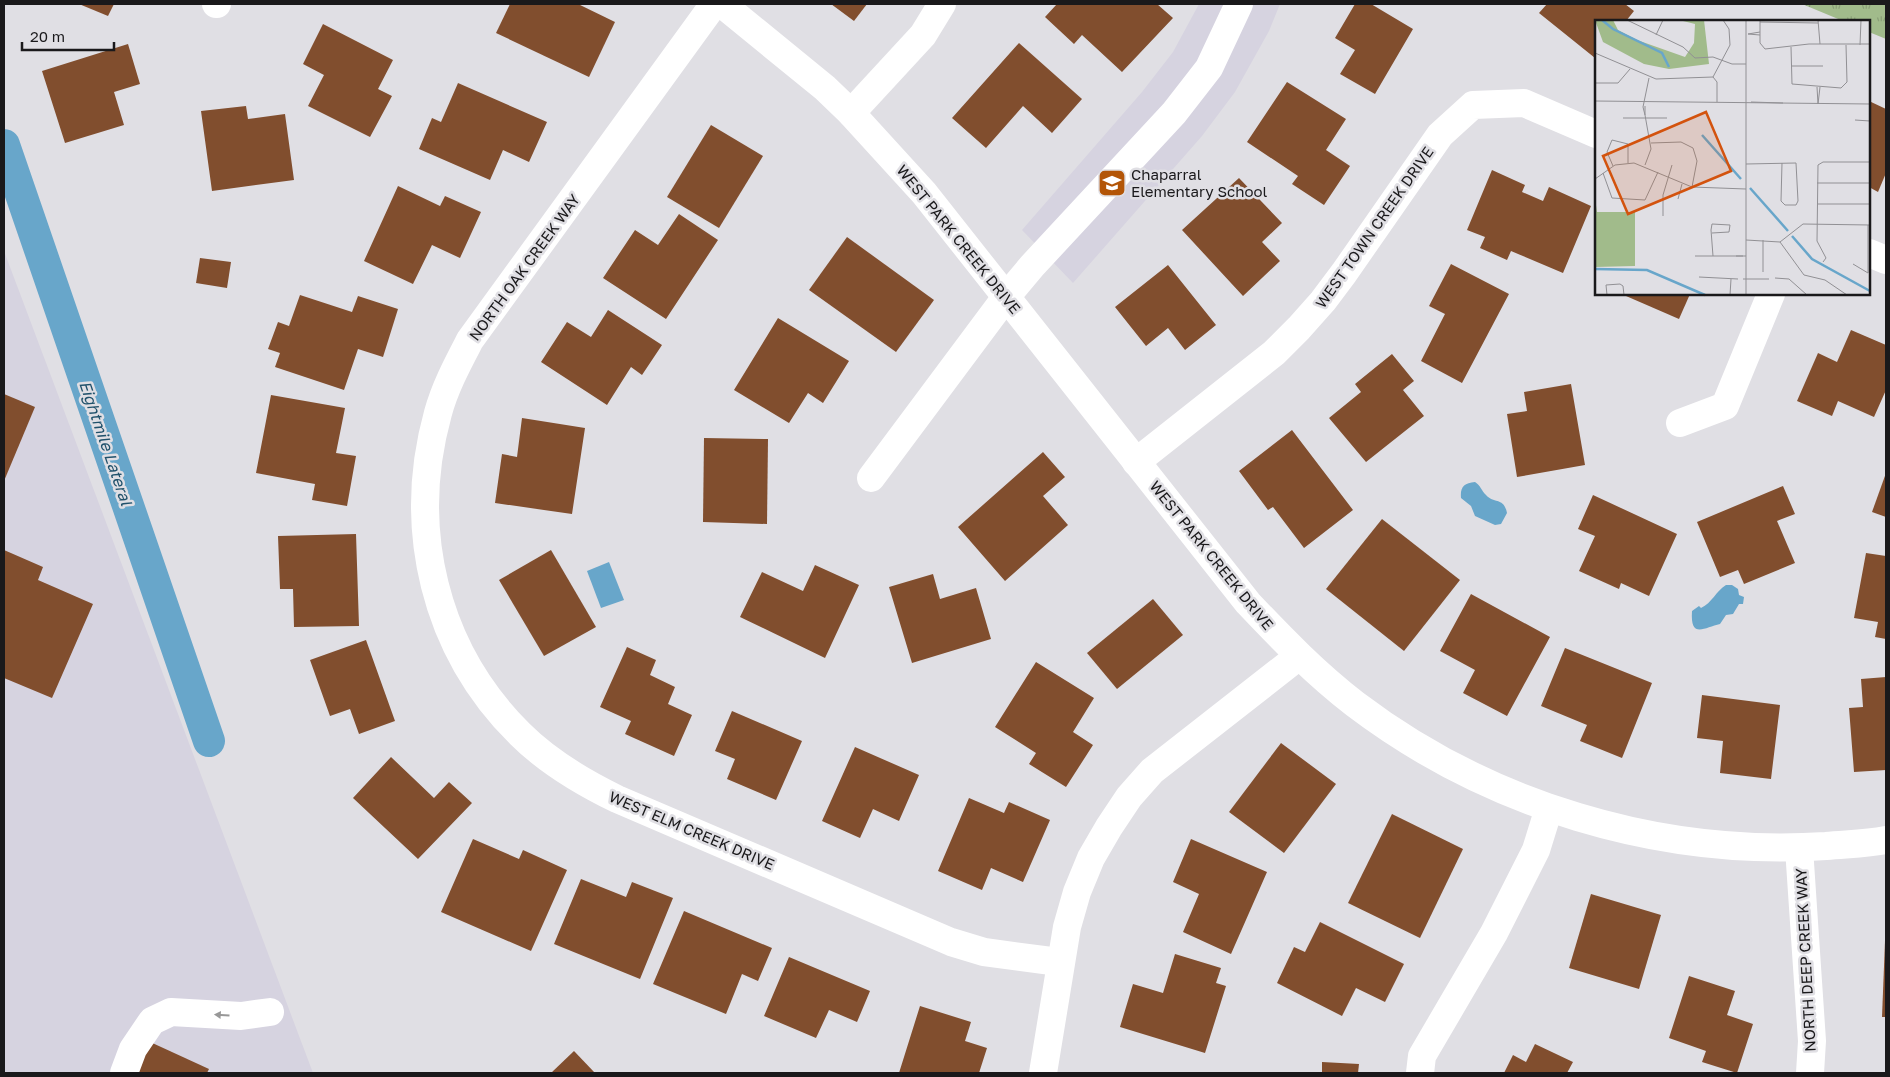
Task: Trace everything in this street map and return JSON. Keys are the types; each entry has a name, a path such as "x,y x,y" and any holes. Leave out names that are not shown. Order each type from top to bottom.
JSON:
{"street":[{"name":"NORTH OAK CREEK WAY","path":"430,565 425,526 429,449 438,411 452,374 470,340 714,4"},
{"name":"WEST PARK CREEK DRIVE","path":"722,4 825,88 924,193 1248,603 1299,656 1355,704 1416,745 1480,779 1549,808 1618,828 1689,842 1761,848 1800,848 1886,840"},
{"path":"851,114 923,34 942,4"},
{"path":"871,478 1006,297 1032,266 1174,113 1209,68 1239,4"},
{"name":"WEST TOWN CREEK DRIVE","path":"1136,462 1274,352 1299,328 1344,273 1440,135 1473,105 1524,103 1595,134"},
{"path":"1870,253 1886,260"},
{"path":"1680,423 1725,406 1771,295"},
{"name":"WEST ELM CREEK DRIVE","path":"430,565 439,603 453,639 472,674 494,706 520,735 550,760 582,782 617,799 950,942 984,952 1060,962"},
{"path":"1043,1073 1066,926 1091,858 1109,827 1129,797 1152,771 1299,656"},
{"path":"1420,1073 1422,1056 1494,933 1536,850 1549,808"},
{"name":"NORTH DEEP CREEK WAY","path":"1800,848 1812,1041 1810,1073"},
{"path":"124,1073 133,1049 152,1020 171,1012 241,1016 270,1012"}],"shaded area":[{"name":"Chaparral Elementary School","path":"1199,4 1280,4 1269,31 1235,92 1202,136 1073,283 1022,230 1142,92 1173,52"},
{"path":"4,251 313,1073 4,1073"}],"green space":[{"path":"1802,4 1886,4 1886,39 1870,32 1870,20 1841,20"}],"water":[{"path":"1475,482 1489,498 1501,503 1506,508 1507,513 1501,524 1495,525 1475,516 1471,506 1461,498 1461,491 1464,486"},
{"path":"609,562 624,600 601,608 587,571"},
{"path":"1726,585 1732,585 1738,589 1739,595 1744,597 1743,604 1739,604 1733,614 1726,615 1720,624 1700,630 1696,629 1693,626 1692,611 1699,606 1701,608 1705,606"}],"building":[{"path":"79,4 114,4 108,16"},
{"path":"510,4 578,4 615,22 589,77 496,33"},
{"path":"831,4 867,4 854,21"},
{"path":"1057,4 1157,4 1173,18 1122,72 1082,35 1074,44 1045,17"},
{"path":"1355,4 1371,4 1413,29 1375,94 1340,74 1355,50 1335,38"},
{"path":"1547,4 1625,4 1634,11 1627,20 1595,20 1595,58 1539,13"},
{"path":"323,24 393,60 378,89 392,96 370,137 308,106 324,75 303,64"},
{"path":"1019,43 1082,99 1052,133 1023,106 986,148 952,118"},
{"path":"128,44 140,84 114,92 124,125 65,143 42,71"},
{"path":"1287,82 1346,119 1326,150 1350,166 1324,205 1292,184 1298,176 1247,142"},
{"path":"458,83 547,122 529,162 503,150 490,180 419,149 432,118 441,122"},
{"path":"1870,101 1886,109 1886,173 1878,192 1870,188"},
{"path":"246,106 248,119 285,114 294,180 212,191 201,111"},
{"path":"711,125 763,156 719,228 667,197"},
{"path":"1492,170 1525,185 1522,192 1543,201 1549,187 1591,206 1563,273 1511,251 1507,260 1480,248 1485,237 1467,230"},
{"path":"1239,178 1282,223 1262,242 1280,261 1243,296 1182,230"},
{"path":"398,186 440,206 445,196 481,212 460,258 432,245 413,284 364,261"},
{"path":"679,214 718,240 666,319 603,278 635,230 658,245"},
{"path":"847,237 934,300 896,352 809,290"},
{"path":"200,258 231,262 227,288 196,283"},
{"path":"1451,264 1509,294 1462,383 1421,361 1445,314 1429,306"},
{"path":"1168,265 1216,325 1185,350 1168,328 1146,346 1115,307"},
{"path":"300,295 352,312 358,296 398,309 383,357 358,349 344,390 275,367 280,353 268,349 278,322 289,326"},
{"path":"1626,295 1690,295 1679,319"},
{"path":"608,310 662,345 642,375 631,367 607,405 541,362 567,322 591,337"},
{"path":"778,318 849,361 823,403 808,393 789,423 734,390"},
{"path":"1851,330 1886,345 1886,390 1874,417 1838,401 1832,416 1797,401 1818,353 1837,362"},
{"path":"1392,354 1414,381 1403,390 1424,416 1366,462 1329,418 1361,392 1355,384"},
{"path":"1571,384 1585,465 1517,477 1507,414 1527,411 1524,392"},
{"path":"4,394 35,407 4,481"},
{"path":"271,395 345,408 336,453 356,456 347,506 312,500 315,484 256,473"},
{"path":"522,418 585,428 572,514 495,503 502,454 517,457"},
{"path":"1292,430 1353,510 1304,548 1273,507 1268,510 1239,471"},
{"path":"704,438 768,439 767,524 703,522"},
{"path":"1043,452 1065,477 1043,496 1068,525 1005,581 958,527"},
{"path":"1886,473 1886,517 1872,512"},
{"path":"1783,486 1795,514 1777,521 1795,563 1744,584 1738,570 1720,577 1697,522"},
{"path":"1593,495 1677,534 1649,596 1621,583 1619,589 1579,571 1595,536 1578,529"},
{"path":"1382,519 1460,580 1404,651 1326,589"},
{"path":"356,534 359,626 294,627 293,589 280,589 278,536"},
{"path":"4,550 43,567 38,580 93,604 52,698 4,678"},
{"path":"551,550 596,627 544,656 499,580"},
{"path":"1866,553 1886,556 1886,639 1875,637 1878,622 1854,618"},
{"path":"815,565 859,585 825,658 740,617 762,572 803,591"},
{"path":"933,574 940,599 976,588 991,639 912,663 889,587"},
{"path":"1471,594 1550,637 1507,716 1463,693 1475,670 1440,651"},
{"path":"1153,599 1183,635 1117,689 1087,653"},
{"path":"366,640 395,721 359,734 350,709 330,716 310,660"},
{"path":"627,647 656,660 650,675 675,687 668,704 692,715 674,756 625,734 631,721 600,707"},
{"path":"1565,648 1652,683 1622,758 1580,741 1587,725 1541,706"},
{"path":"1036,662 1094,698 1073,732 1093,745 1066,787 1029,764 1036,753 995,727"},
{"path":"1886,677 1886,770 1854,772 1849,708 1863,707 1861,679"},
{"path":"1702,695 1780,705 1771,779 1720,773 1723,741 1697,738"},
{"path":"732,711 802,741 776,800 727,779 735,759 715,751"},
{"path":"1281,743 1336,784 1284,853 1229,812"},
{"path":"855,747 919,775 899,821 873,809 860,838 822,821"},
{"path":"391,757 434,798 449,782 472,803 418,859 353,798"},
{"path":"969,798 1004,813 1009,802 1050,820 1023,882 991,868 982,890 938,871"},
{"path":"1392,814 1463,849 1420,938 1348,903"},
{"path":"473,839 519,859 523,850 567,870 531,951 441,912"},
{"path":"1191,839 1267,872 1231,954 1183,932 1199,894 1173,882"},
{"path":"581,879 626,897 632,882 673,898 640,979 554,944"},
{"path":"1591,894 1661,915 1639,989 1569,968"},
{"path":"684,911 772,948 758,981 742,974 726,1014 653,984"},
{"path":"1320,922 1404,964 1385,1002 1356,988 1342,1016 1277,983 1294,947 1305,952"},
{"path":"1885,941 1886,1017 1882,1017"},
{"path":"1175,954 1221,968 1216,983 1226,986 1205,1053 1120,1027 1133,984 1163,993"},
{"path":"789,957 870,991 857,1022 829,1010 816,1038 764,1016"},
{"path":"1689,976 1735,991 1727,1015 1753,1024 1737,1073 1702,1062 1706,1051 1669,1038"},
{"path":"920,1006 971,1022 965,1041 987,1048 979,1073 899,1073"},
{"path":"148,1041 209,1069 207,1073 133,1073"},
{"path":"1535,1044 1573,1062 1567,1073 1504,1073 1513,1055 1526,1062"},
{"path":"574,1051 595,1073 551,1073"},
{"path":"1322,1062 1359,1064 1358,1073 1322,1073"}],"waterway":[{"name":"Eightmile Lateral","path":"4,145 209,741"}],"place":[{"name":"Chaparral Elementary School","path":"1112,183"}]}
